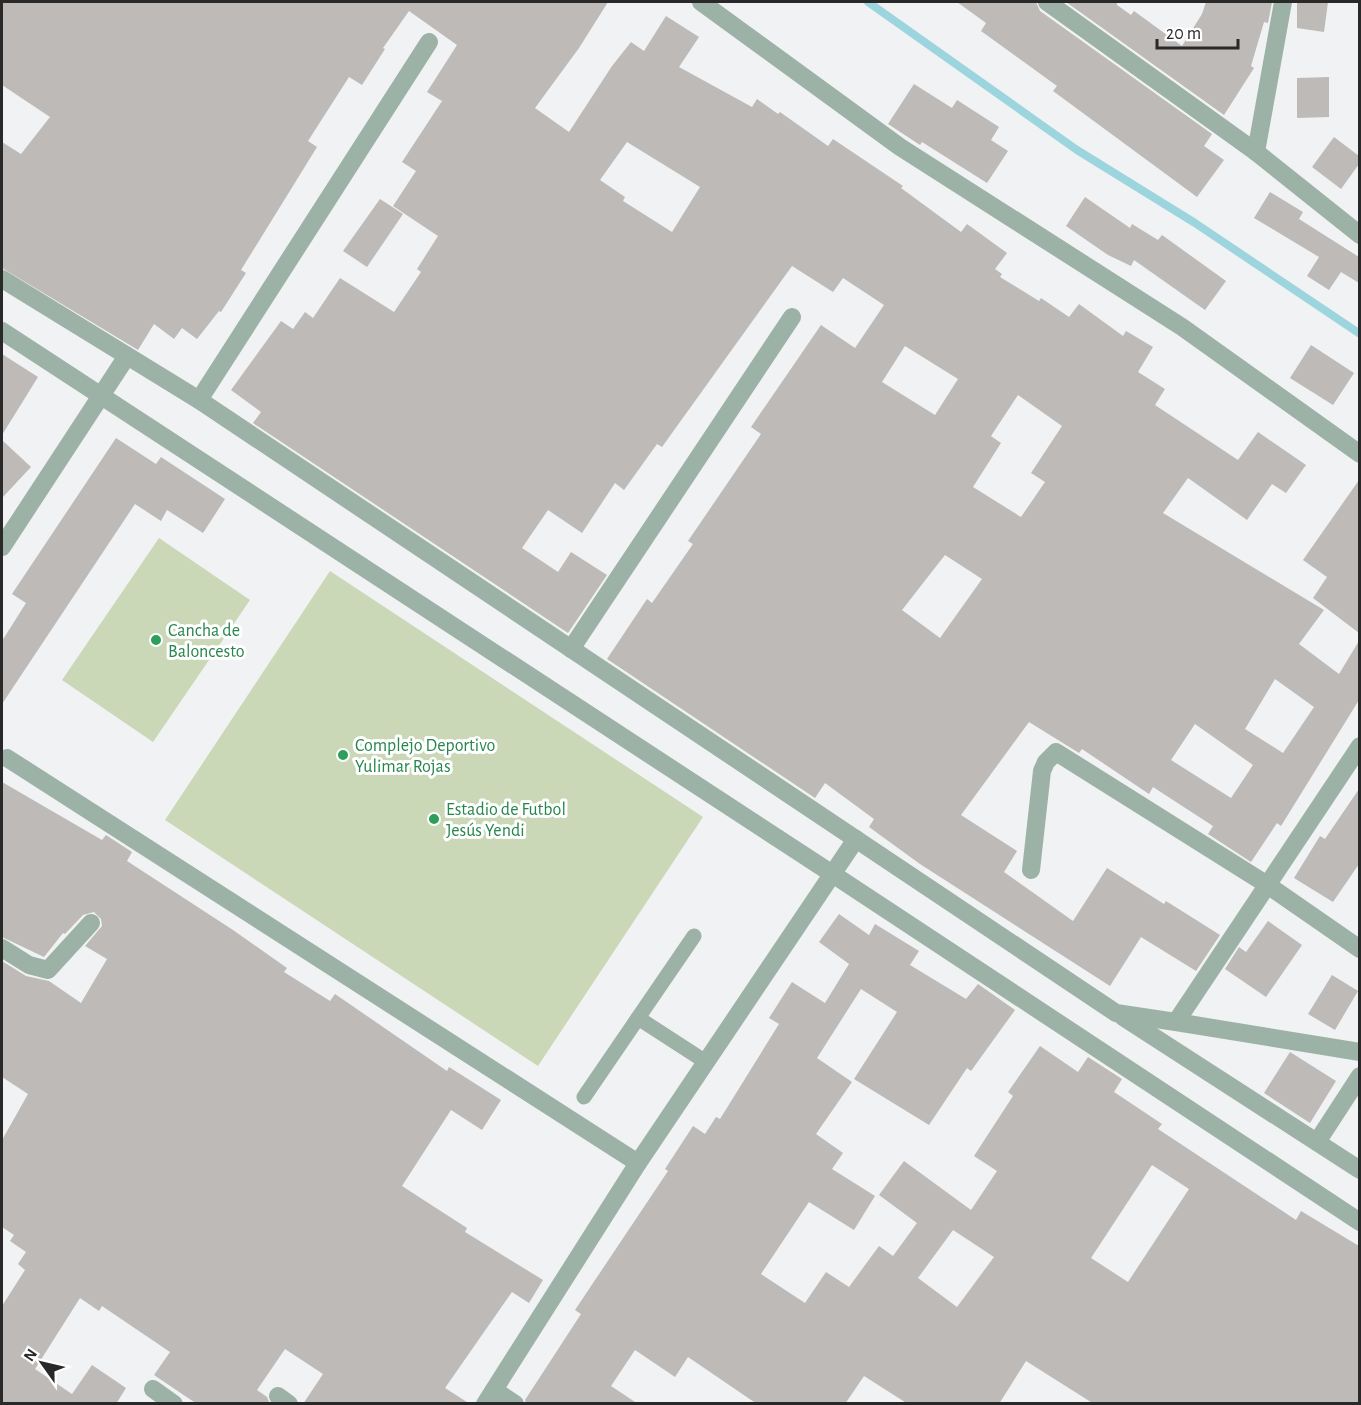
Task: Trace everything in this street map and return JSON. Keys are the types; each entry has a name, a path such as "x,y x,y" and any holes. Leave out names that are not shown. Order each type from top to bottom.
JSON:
{"street":[{"path":"701,2 900,147 1182,327 1359,454"},
{"path":"1047,2 1256,152 1359,235"},
{"path":"1256,152 1283,2"},
{"path":"199,400 429,42"},
{"path":"2,279 199,400 1116,1013 1359,1170"},
{"path":"571,649 792,317"},
{"path":"2,330 1359,1222"},
{"path":"2,547 127,356"},
{"path":"1031,870 1042,771 1046,762 1056,752 1266,884 1359,949"},
{"path":"1176,1022 1266,884 1358,752"},
{"path":"7,758 638,1163"},
{"path":"515,1404 490,1397 638,1163 834,875 856,839"},
{"path":"2,948 30,965 48,970 91,923"},
{"path":"1116,1013 1359,1052"},
{"path":"1317,1142 1359,1076"},
{"path":"153,1389 174,1404"}],"lane":[{"path":"584,1097 693,936"},
{"path":"638,1018 706,1062"}],"green space":[{"name":"Cancha de Baloncesto","path":"159,538 250,600 153,742 62,680"},
{"name":"Estadio de Futbol Jesús Yendi","path":"330,571 703,817 538,1066 165,820"}],"building":[{"path":"2,2 608,2 579,48 535,108 569,132 612,66 631,42 644,51 666,16 699,37 679,67 752,107 757,99 778,114 780,112 828,146 833,139 903,186 901,188 961,232 967,224 1007,253 995,269 1002,274 1000,277 1039,301 1041,298 1069,317 1079,304 1123,336 1126,331 1153,347 1138,372 1165,389 1155,405 1238,460 1258,432 1306,465 1286,493 1272,484 1247,520 1188,478 1163,513 1324,610 1299,644 1339,674 1359,641 1359,700 1281,826 1277,823 1251,862 1208,834 1213,826 1153,787 1149,794 1082,749 1079,753 1029,722 961,815 1017,851 1004,872 1073,921 1107,868 1164,904 1166,901 1220,935 1196,971 1141,937 1110,986 920,864 869,827 874,819 825,783 815,798 607,659 647,599 652,603 693,544 688,541 761,434 751,427 821,325 855,348 884,305 843,278 833,292 792,266 662,447 657,444 624,490 615,483 582,533 548,510 522,548 558,572 571,552 607,575 568,633 253,423 261,412 231,390 281,321 293,329 305,312 313,318 340,278 394,312 421,272 417,269 438,236 393,206 416,171 402,162 442,101 427,92 457,45 409,11 383,48 385,49 362,85 349,77 308,141 317,147 241,270 246,273 221,312 219,311 197,339 182,328 174,339 154,324 138,350 2,268 2,142 21,154 50,117 2,85","holes":["627,142 700,187 672,232 623,201 625,197 600,180","905,346 958,379 935,415 882,382","1018,395 1062,426 1031,473 1045,482 1021,517 973,487 1001,443 991,436","945,555 982,579 940,638 902,610","1275,679 1314,707 1283,753 1245,729","1195,724 1253,765 1231,798 1171,760"]},
{"path":"957,2 1036,2 1040,11 1212,134 1204,146 1224,160 1197,197 1053,91 1057,86 981,31 986,23"},
{"path":"1066,2 1117,2 1117,5 1131,15 1134,11 1182,46 1202,14 1206,2 1272,2 1268,23 1264,22 1251,66 1254,68 1224,115"},
{"path":"1297,2 1328,2 1324,32 1297,28"},
{"path":"1329,77 1329,117 1297,118 1297,78"},
{"path":"914,84 952,108 957,100 999,127 991,140 1008,151 987,183 922,142 920,145 888,124"},
{"path":"1334,137 1359,156 1359,164 1341,189 1312,167"},
{"path":"1270,192 1303,212 1299,219 1359,257 1359,283 1341,272 1329,290 1307,276 1319,257 1254,218"},
{"path":"1085,197 1130,228 1132,224 1158,240 1162,235 1226,281 1205,310 1134,260 1131,266 1108,255 1066,226"},
{"path":"380,199 403,214 367,267 343,251"},
{"path":"1311,345 1354,373 1333,405 1290,378"},
{"path":"2,354 38,377 2,435"},
{"path":"116,438 156,464 161,457 225,499 203,533 167,510 161,521 135,504 2,704 2,641 26,603 12,594"},
{"path":"2,440 31,467 2,498"},
{"path":"1359,480 1359,633 1313,598 1327,577 1303,560"},
{"path":"2,782 102,840 106,835 132,852 127,861 287,968 284,972 330,1001 335,994 447,1071 449,1067 501,1100 482,1130 451,1110 402,1186 467,1228 465,1232 543,1280 529,1303 512,1292 445,1388 470,1404 303,1404 323,1374 285,1349 257,1390 267,1397 270,1404 197,1404 154,1375 170,1352 102,1306 99,1311 80,1298 35,1369 72,1394 92,1365 126,1388 116,1404 2,1404 2,1306 25,1270 18,1264 26,1252 10,1241 14,1235 2,1227 2,1140 28,1094 2,1077 2,961 26,976 49,981 81,1003 107,959 85,946 102,926 101,919 94,912 83,915 65,934 63,933 44,957 2,937"},
{"path":"1359,789 1359,864 1333,902 1294,878 1320,836 1325,839"},
{"path":"839,914 869,935 875,924 919,951 910,965 966,999 978,984 1015,1010 971,1071 967,1068 929,1125 854,1079 897,1012 861,989 817,1058 852,1082 816,1134 843,1153 832,1169 875,1196 854,1230 809,1202 761,1274 805,1303 826,1272 849,1287 879,1246 893,1256 917,1223 879,1195 904,1161 971,1210 997,1171 974,1156 1013,1096 1008,1092 1040,1046 1078,1072 1088,1057 1122,1079 1114,1092 1162,1124 1158,1129 1296,1220 1301,1211 1359,1246 1359,1404 1094,1404 1026,1361 999,1404 908,1404 864,1376 845,1404 757,1404 688,1357 675,1377 635,1350 611,1386 638,1404 526,1404 525,1400 581,1314 575,1310 668,1171 665,1169 693,1126 705,1134 716,1117 720,1119 779,1024 769,1018 792,982 825,1003 849,964 819,942","holes":["1152,1165 1189,1189 1128,1282 1091,1258","953,1230 994,1257 957,1307 918,1278"]},
{"path":"1268,921 1302,945 1266,997 1225,969 1239,947 1246,952"},
{"path":"1332,975 1358,991 1335,1030 1308,1014"},
{"path":"1290,1052 1336,1081 1310,1123 1264,1093"}],"waterway":[{"path":"868,2 1077,150 1195,223 1360,334"}],"place":[{"name":"Cancha de Baloncesto","path":"156,640"},
{"name":"Complejo Deportivo Yulimar Rojas","path":"343,755"},
{"name":"Estadio de Futbol Jesús Yendi","path":"434,819"}]}
